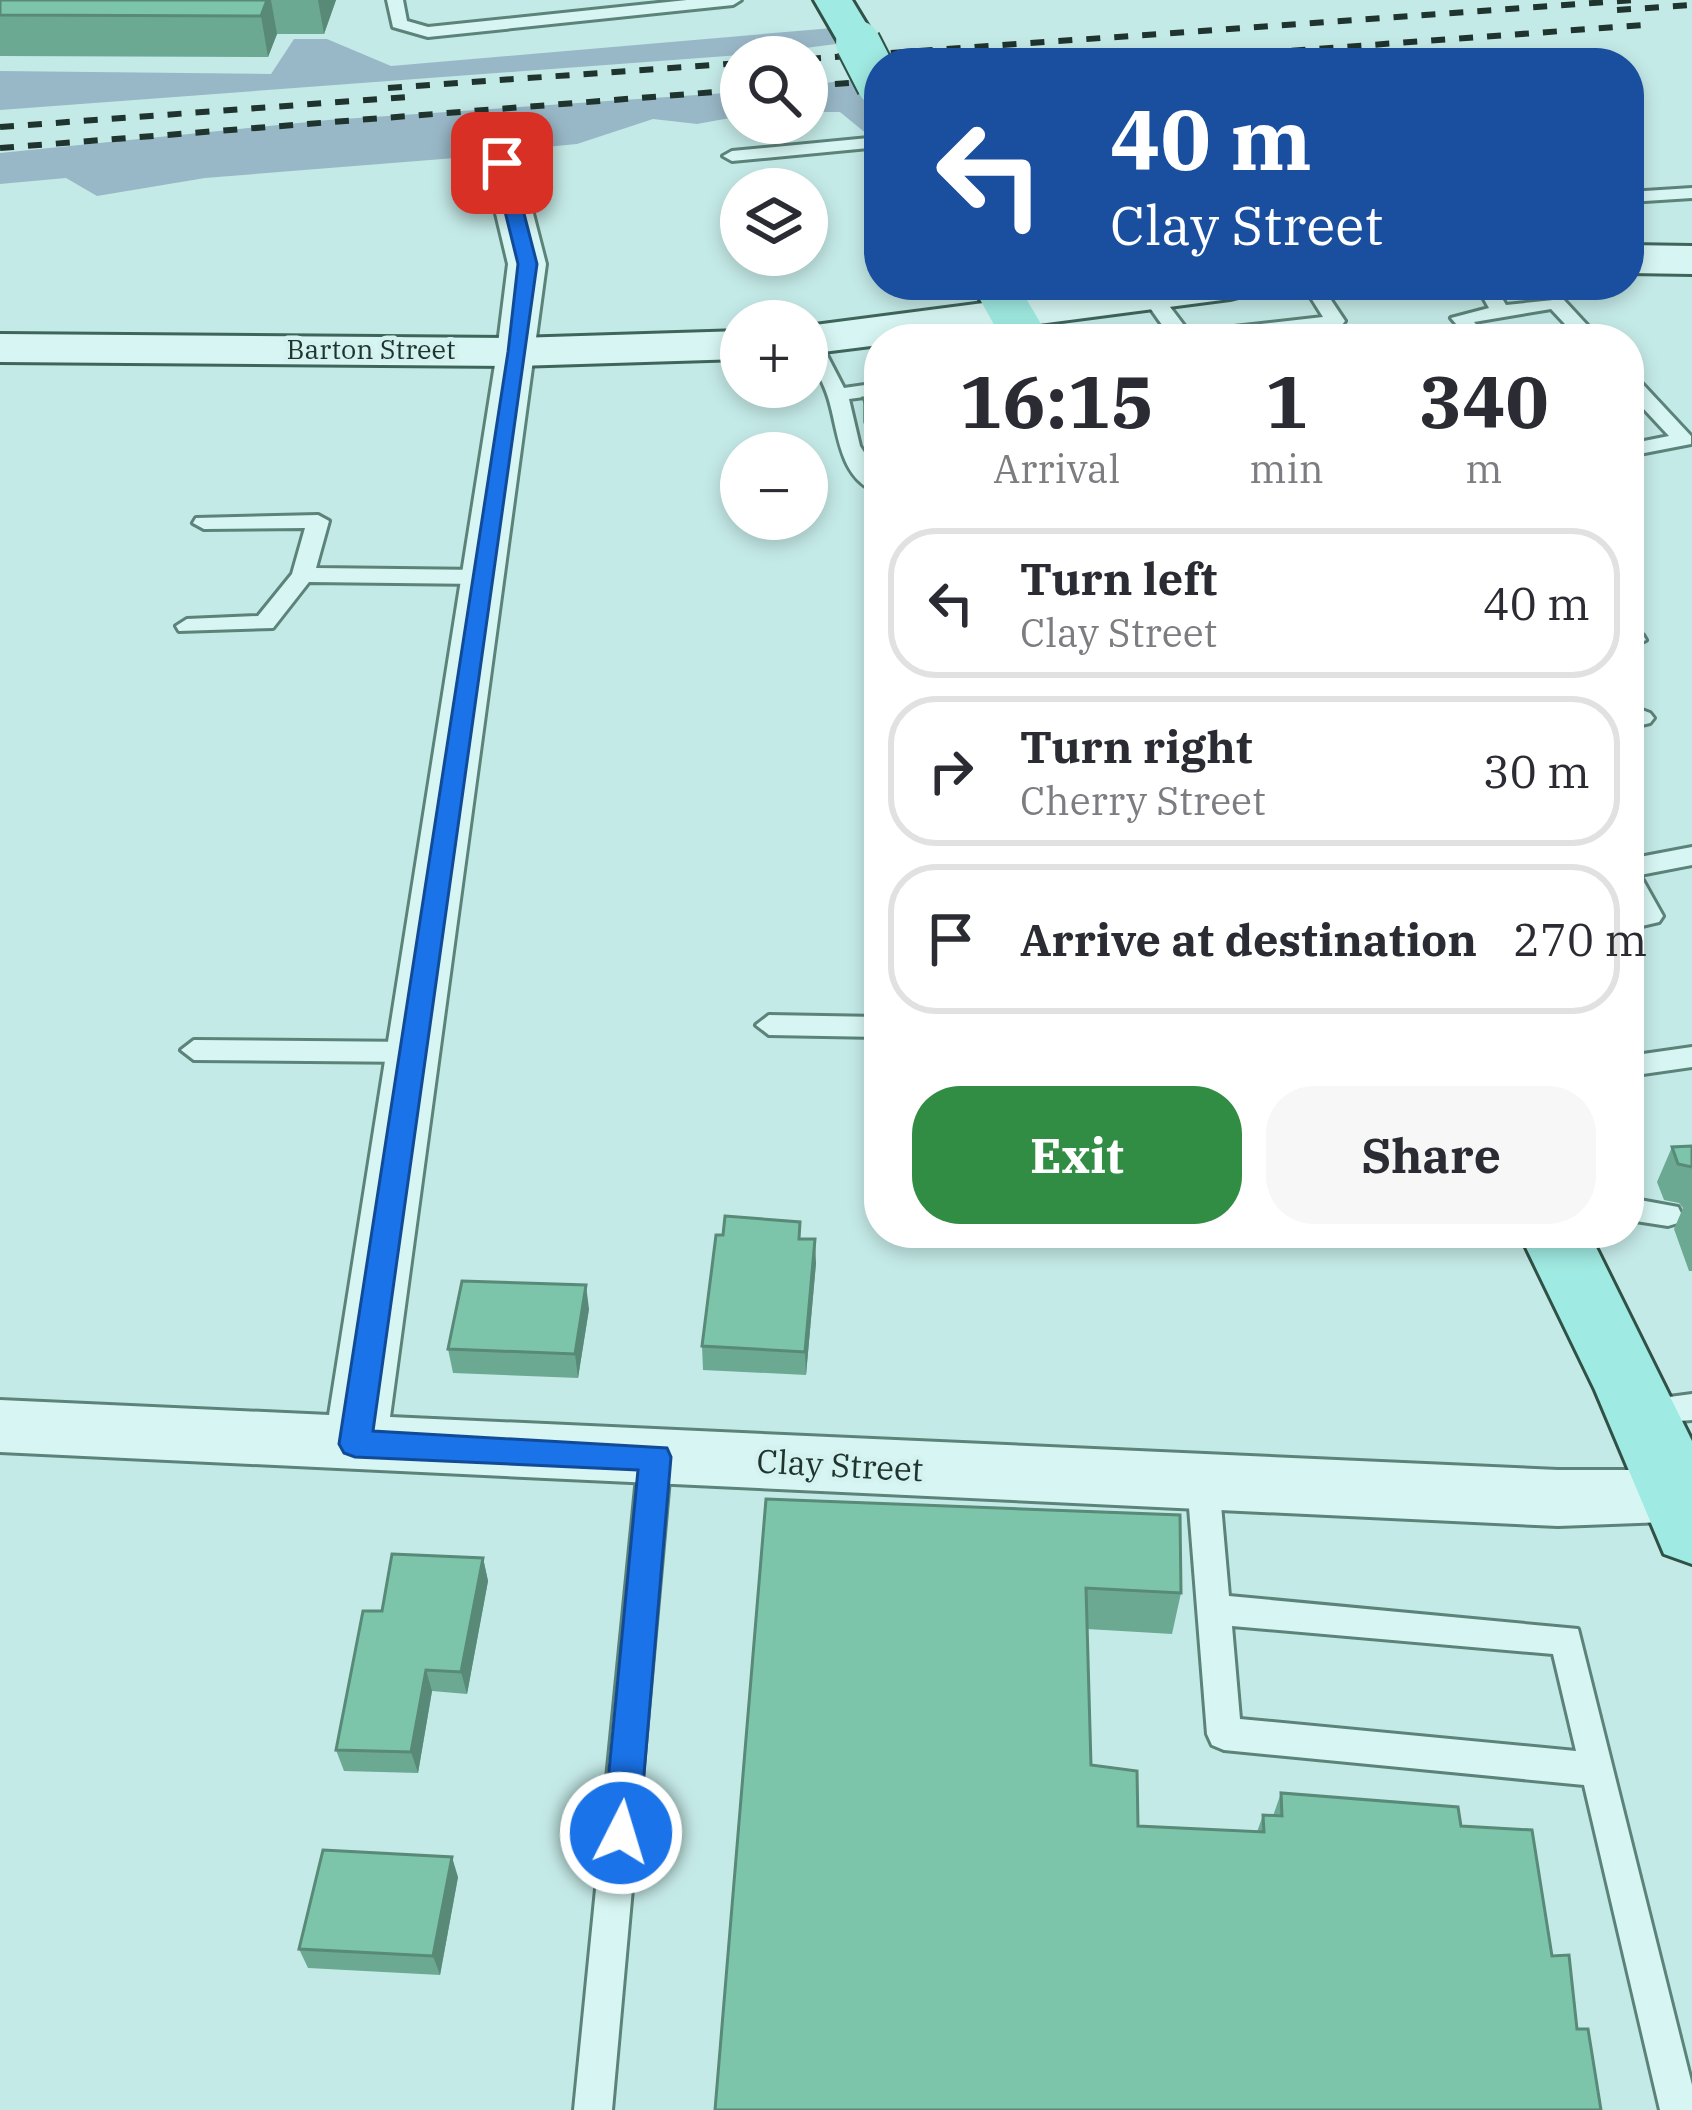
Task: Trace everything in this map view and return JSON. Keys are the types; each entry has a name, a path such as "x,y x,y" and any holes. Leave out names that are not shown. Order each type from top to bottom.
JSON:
{"main road":[{"path":"833,0 864,55"},
{"path":"1644,259 1692,260"},
{"path":"958,324 1111,300"},
{"path":"828,339 864,336"},
{"name":"Barton Street","path":"0,347 518,352 720,346"},
{"path":"1564,1248 1667,1409 1686,1514"}],"street":[{"path":"355,1444 518,352 527,264 502,163"},
{"name":"Clay Street","path":"0,1426 1558,1498 1686,1514"}],"lane":[{"path":"395,0 399,24 428,32 733,0"},
{"path":"733,156 864,143"},
{"path":"1644,196 1692,193"},
{"path":"1301,324 1335,320 1322,300"},
{"path":"1494,300 1500,311"},
{"path":"1466,324 1461,318 1556,303 1576,324"},
{"path":"828,377 838,395 848,444 864,474"},
{"path":"838,395 864,391"},
{"path":"1644,396 1688,441"},
{"path":"1644,448 1688,441"},
{"path":"187,626 265,623 303,575 319,521 204,523"},
{"path":"303,575 482,577"},
{"path":"1644,865 1692,856"},
{"path":"769,1024 864,1027"},
{"path":"194,1050 416,1052"},
{"path":"1644,1064 1692,1057"},
{"path":"1644,1211 1667,1215"},
{"path":"593,2110 656,1457"},
{"path":"1203,1482 1224,1734 1598,1770"},
{"path":"1214,1610 1566,1640 1679,2110"}],"shaded area":[{"path":"844,27 859,41 828,45 828,36 739,36"},
{"path":"720,38 720,56 0,110 0,71 271,74 294,39 327,39 391,66"},
{"path":"864,79 864,132 840,112 828,112 828,83"},
{"path":"720,93 720,120 697,124 653,119 577,144 535,148 504,172 455,158 205,178 97,196 66,178 0,184 0,153 328,120"}],"building":[{"path":"0,0 267,0 261,16 0,15"},
{"path":"1692,1146 1692,1167 1678,1164 1672,1147"},
{"path":"725,1216 800,1222 799,1239 815,1239 805,1352 702,1346 716,1235 723,1235"},
{"path":"462,1281 586,1285 575,1354 448,1349"},
{"path":"766,1499 1180,1515 1181,1593 1086,1588 1091,1765 1137,1771 1138,1826 1264,1832 1263,1815 1282,1816 1281,1793 1458,1807 1461,1826 1532,1830 1552,1956 1569,1955 1577,2029 1588,2029 1601,2110 715,2110"},
{"path":"392,1554 483,1558 461,1672 426,1670 411,1752 336,1750 363,1611 382,1611"},
{"path":"323,1850 452,1857 433,1956 299,1949"}],"railway":[{"path":"962,48 1636,0"},
{"path":"1617,10 1692,5"},
{"path":"1329,48 1644,25"},
{"path":"828,58 864,55"},
{"path":"388,88 720,64"},
{"path":"828,85 864,82"},
{"path":"0,148 720,92"},
{"path":"0,127 407,97"}],"route":[{"path":"502,163 527,264 518,352 376,1329 355,1444 656,1457 621,1833"}]}
